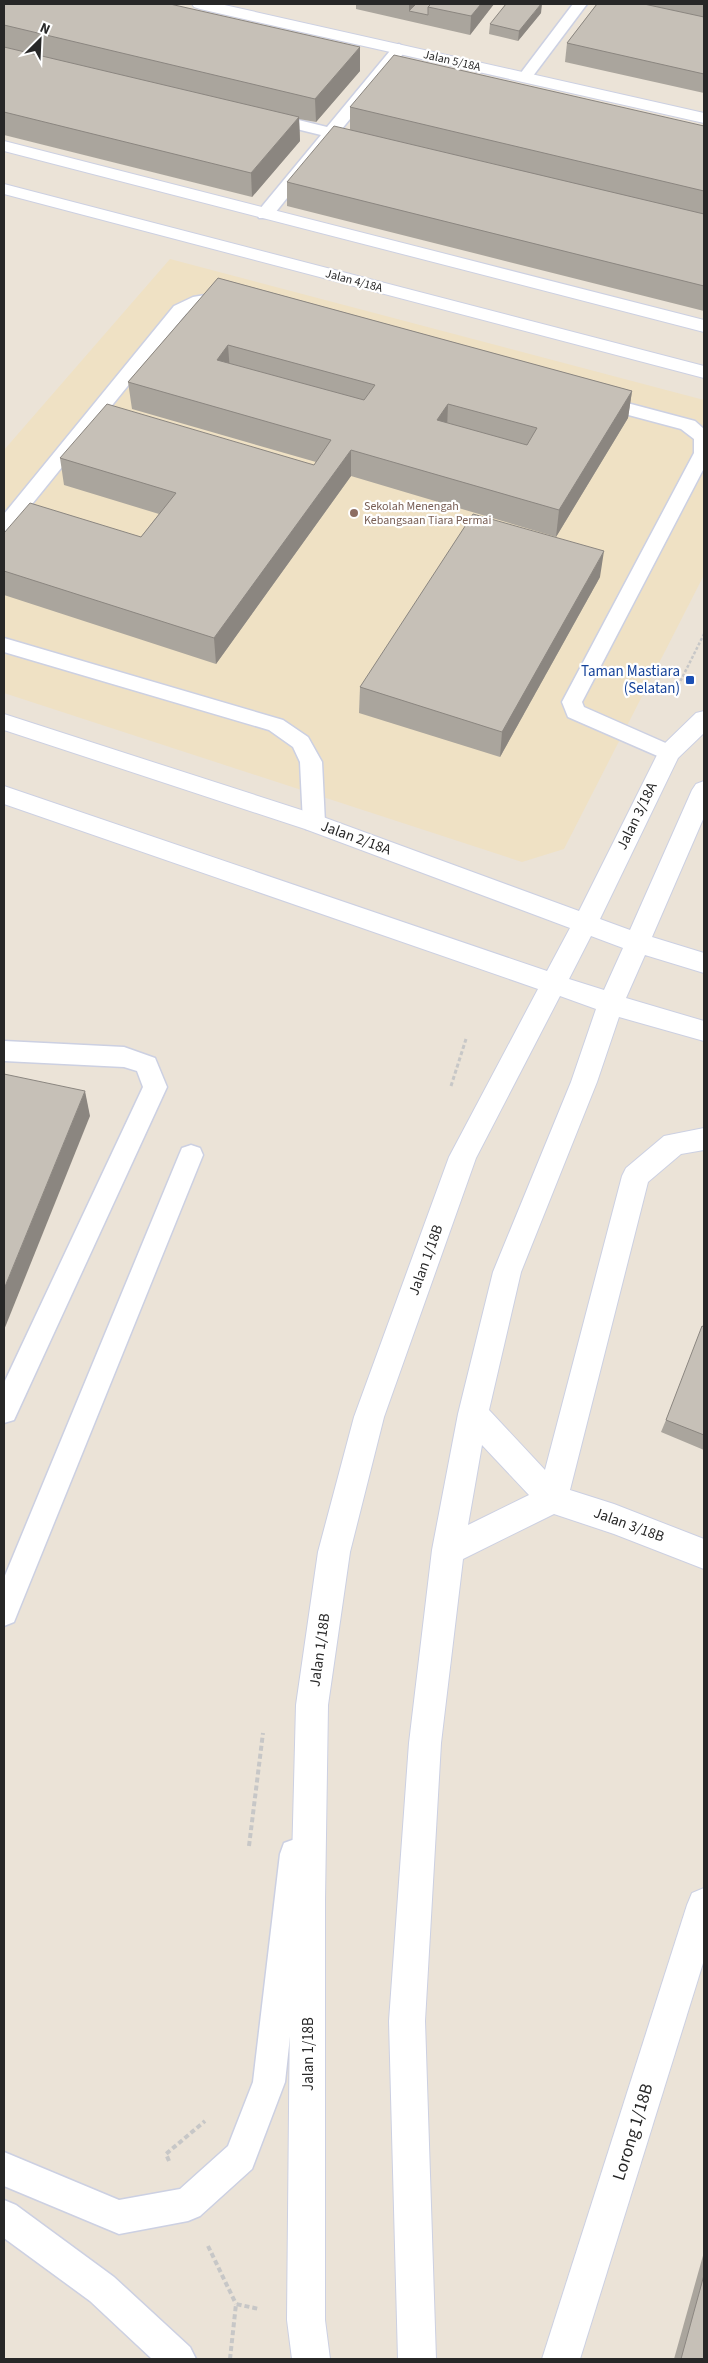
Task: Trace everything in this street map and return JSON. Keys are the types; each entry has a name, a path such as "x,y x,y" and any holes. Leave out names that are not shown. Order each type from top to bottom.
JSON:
{"street":[{"name":"Jalan 5/18A","path":"200,4 704,118"},
{"path":"4,146 704,326"},
{"name":"Jalan 4/18A","path":"4,189 246,238 704,372"},
{"path":"246,238 265,214"},
{"name":"Jalan 3/18A","path":"554,984 669,753 704,719"},
{"name":"Jalan 2/18A","path":"4,722 314,823 585,924 638,943 704,963"},
{"path":"417,2359 407,2021 425,1743 448,1550 473,1414 507,1272 584,1082 612,1003 704,790"},
{"path":"4,795 651,1017 704,1031"},
{"name":"Jalan 1/18B","path":"311,2359 306,2320 308,1901 312,1705 334,1552 369,1417 463,1157 554,984"},
{"path":"448,1550 553,1499 636,1176 674,1144 704,1139"},
{"path":"473,1414 553,1499"},
{"name":"Jalan 3/18B","path":"553,1499 614,1519 704,1554"},
{"name":"Lorong 1/18B","path":"561,2359 704,1906"}],"lane":[{"path":"525,77 580,4"},
{"path":"265,214 399,49"},
{"path":"254,114 378,144"},
{"path":"4,526 180,310 196,301 212,298 251,308"},
{"path":"584,397 688,425 703,437 703,453 572,702 575,712 669,753"},
{"path":"4,645 276,725 301,742 311,762 314,823"},
{"path":"4,1051 124,1057 147,1065 154,1087 4,1411"},
{"path":"4,1612 191,1155"},
{"path":"4,2169 119,2217 188,2204 240,2157 269,2082 312,1705"},
{"path":"4,2216 102,2289 178,2359"}],"shaded area":[{"name":"Sekolah Menengah Kebangsaan Tiara Permai","path":"170,259 704,400 704,575 564,849 522,862 4,693 4,450"}],"building":[{"path":"4,4 170,4 360,47 315,99 4,25"},
{"path":"416,4 431,4 428,7 428,15 409,11"},
{"path":"431,4 481,4 471,16 428,7"},
{"path":"506,4 541,4 519,31 490,24"},
{"path":"597,4 644,4 704,17 704,74 567,43"},
{"path":"4,47 299,117 251,173 4,112"},
{"path":"394,55 704,126 704,191 350,107"},
{"path":"334,126 704,214 704,286 287,182"},
{"path":"218,278 632,391 559,510 351,450 214,638 4,571 4,533 30,503 141,537 176,493 60,458 107,404 314,465 331,440 128,382","holes":["228,345 375,385 364,400 217,360","448,404 537,428 527,445 437,420"]},
{"path":"473,514 604,551 502,732 360,687"},
{"path":"4,1074 85,1091 4,1289"},
{"path":"702,1326 704,1327 704,1435 666,1420"},
{"path":"704,2275 704,2359 681,2359"}],"place":[{"name":"Sekolah Menengah Kebangsaan Tiara Permai","path":"354,513"},
{"name":"Taman Mastiara (Selatan)","path":"690,680"}]}
